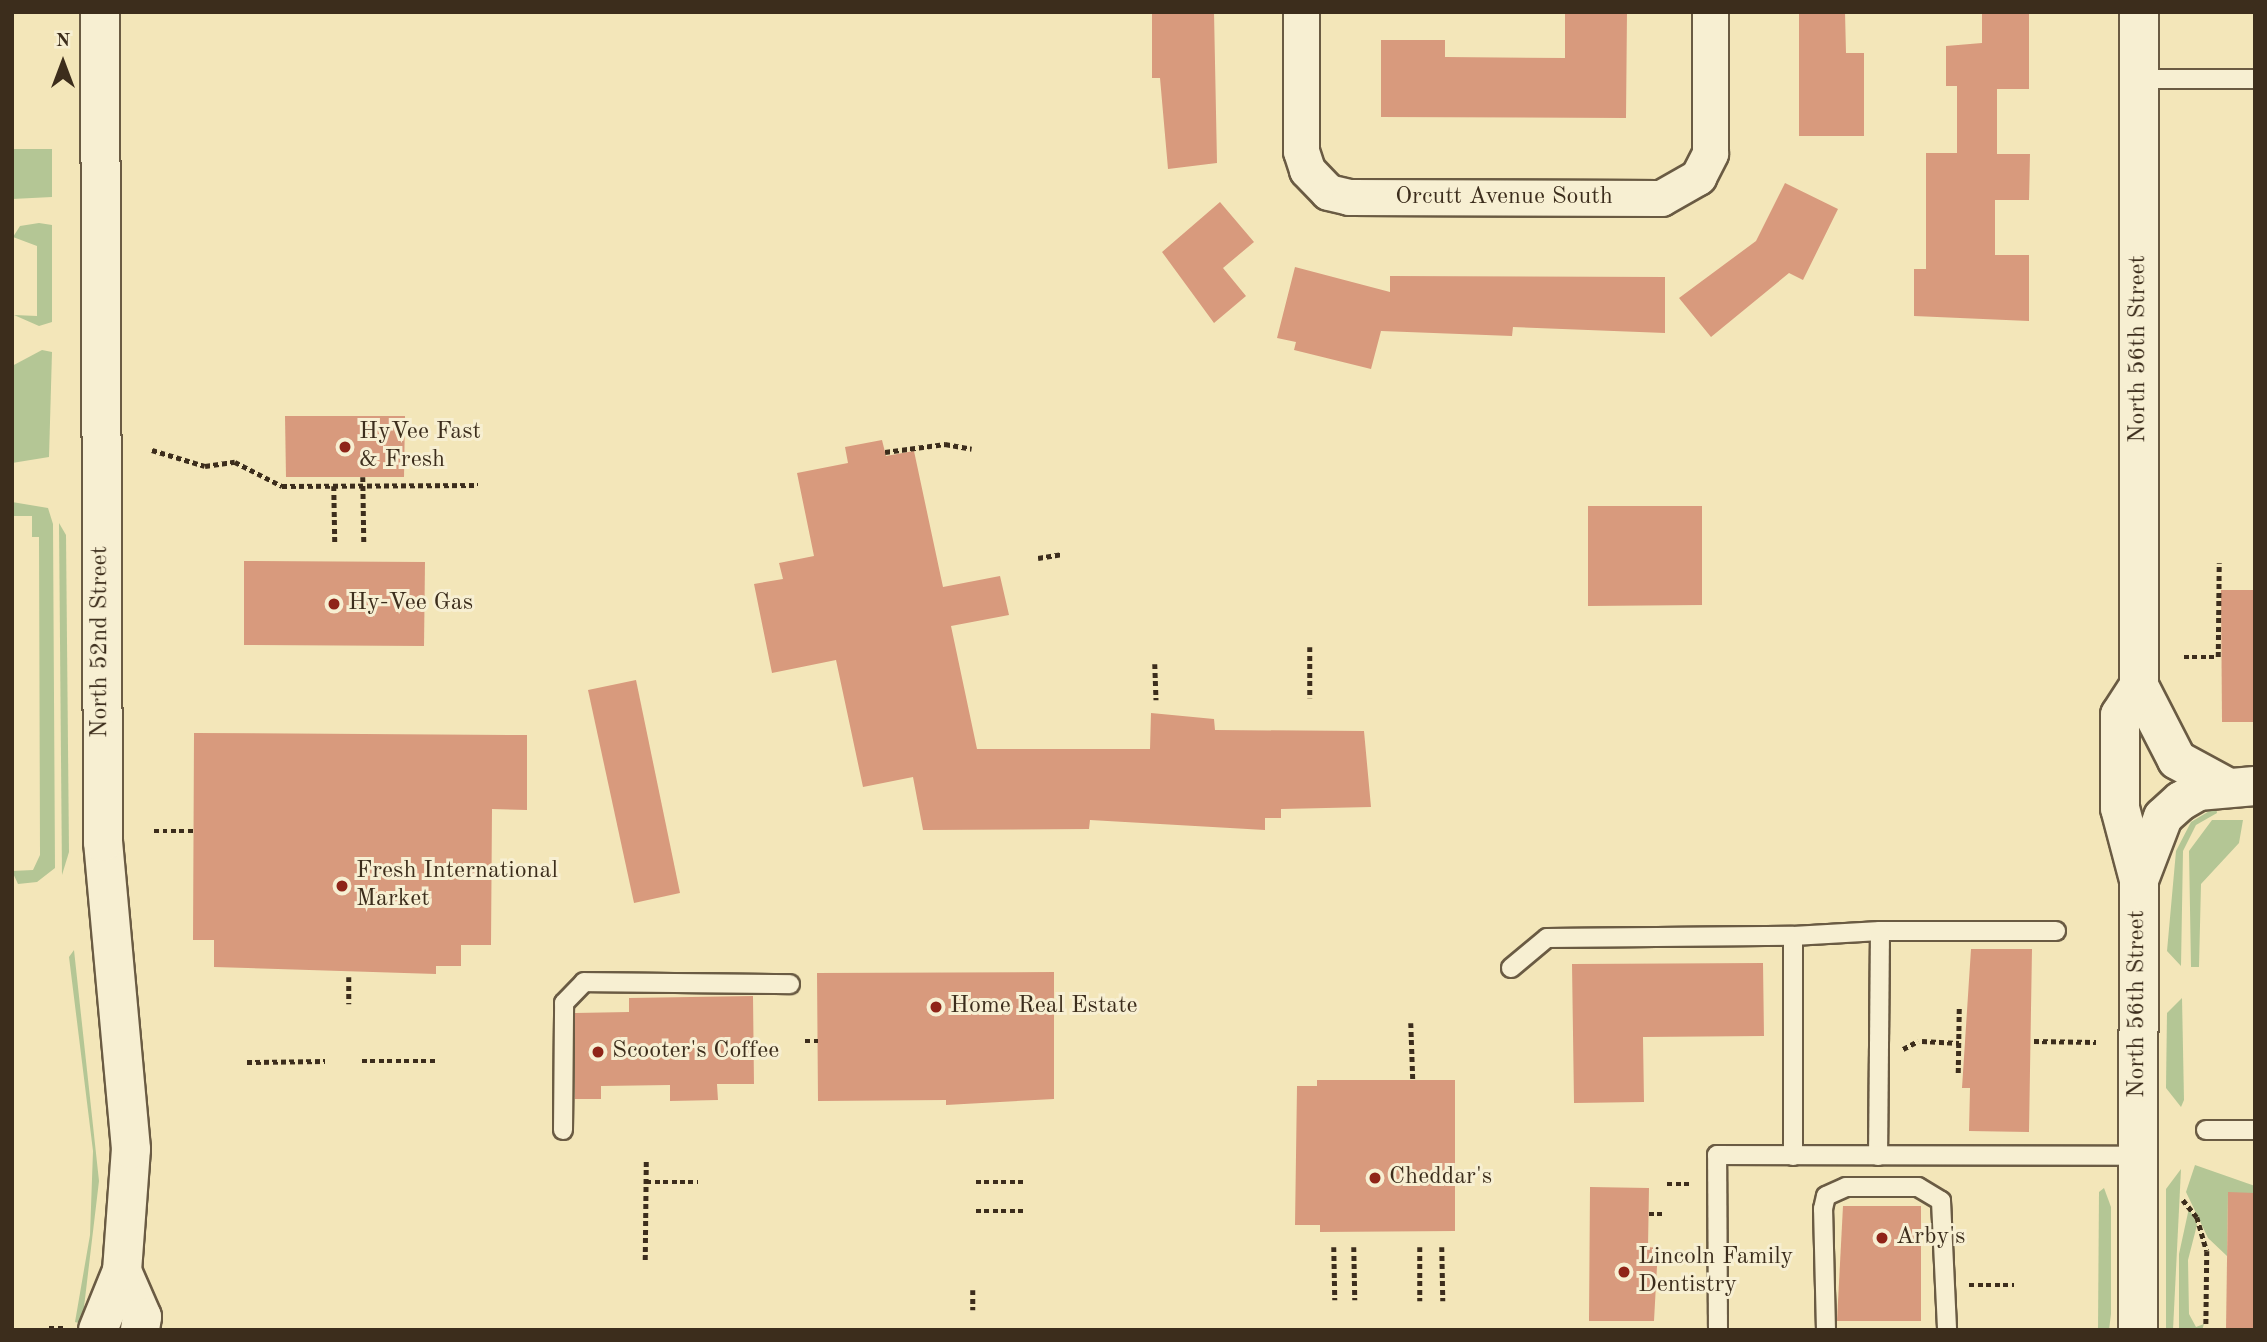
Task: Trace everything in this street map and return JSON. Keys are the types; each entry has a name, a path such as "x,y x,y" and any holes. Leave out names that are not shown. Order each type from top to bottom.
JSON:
{"main road":[{"name":"North 52nd Street","path":"98,1330 122,1271 131,1149 102,818 100,12"},
{"name":"North 56th Street","path":"2139,12 2139,686 2177,760 2240,786"},
{"name":"North 56th Street","path":"2138,1330 2139,880 2120,808 2120,715 2139,686"},
{"path":"2139,880 2163,817 2198,791 2240,786"},
{"name":"North 52nd Street","path":"122,1271 142,1317 140,1330"}],"street":[{"name":"Orcutt Avenue South","path":"1301,12 1301,151 1307,170 1328,191 1390,197 1661,198 1698,177 1710,153 1710,12"}],"lane":[{"path":"2139,79 2255,79"},
{"path":"1878,1156 1880,931"},
{"path":"1511,968 1547,938 1793,936 1880,931 2056,932"},
{"path":"1793,936 1793,1156"},
{"path":"563,1130 564,1003 584,982 790,984"},
{"path":"2206,1130 2255,1130"},
{"path":"1718,1330 1717,1155 2138,1156"},
{"path":"1826,1330 1826,1196 1846,1187 1918,1187 1932,1191 1945,1215 1947,1330"}],"path":[{"path":"885,452 935,444 972,449"},
{"path":"152,450 205,466 235,462 269,484 478,485"},
{"path":"363,477 364,542"},
{"path":"334,486 335,542"},
{"path":"1038,558 1063,554"},
{"path":"2184,657 2218,657 2219,563"},
{"path":"1310,647 1310,698"},
{"path":"1155,664 1156,700"},
{"path":"154,831 194,831"},
{"path":"349,977 349,1004"},
{"path":"1958,1073 1959,1008"},
{"path":"1411,1023 1413,1080"},
{"path":"805,1041 818,1041"},
{"path":"1922,1041 1959,1043"},
{"path":"2034,1041 2096,1042"},
{"path":"247,1062 325,1061"},
{"path":"362,1061 437,1061"},
{"path":"645,1260 646,1161"},
{"path":"646,1182 698,1182"},
{"path":"976,1182 1024,1182"},
{"path":"1667,1184 1698,1184"},
{"path":"2183,1200 2197,1217 2207,1251 2206,1330"},
{"path":"976,1211 1024,1211"},
{"path":"1649,1214 1663,1214"},
{"path":"1334,1247 1335,1300"},
{"path":"1354,1247 1355,1300"},
{"path":"1420,1247 1420,1301"},
{"path":"1442,1247 1443,1301"},
{"path":"1968,1284 2014,1285"},
{"path":"972,1290 973,1310"}],"green space":[{"path":"12,149 52,149 52,197 12,199"},
{"path":"39,223 52,225 52,322 39,326 14,315 37,316 37,246 13,237 20,226"},
{"path":"42,350 52,352 49,457 12,463 12,366"},
{"path":"12,502 48,508 53,524 55,868 37,882 18,884 12,871 33,870 40,855 39,537 32,537 32,516 12,516"},
{"path":"59,523 66,535 69,852 62,875"},
{"path":"2216,807 2217,813 2196,825 2183,851 2181,966 2167,951 2176,851 2191,822"},
{"path":"2212,820 2243,820 2239,843 2201,884 2199,967 2191,967 2189,851"},
{"path":"74,950 99,1181 82,1324 75,1322 90,1235 93,1151 69,957"},
{"path":"2182,998 2184,1100 2181,1107 2166,1088 2167,1013"},
{"path":"2195,1165 2255,1186 2255,1193 2228,1193 2227,1256 2208,1238 2186,1192"},
{"path":"2181,1169 2173,1330 2166,1330 2166,1189"},
{"path":"2104,1188 2111,1207 2111,1314 2109,1330 2098,1330 2099,1192"},
{"path":"2189,1208 2197,1225 2188,1260 2189,1314 2196,1327 2204,1324 2202,1330 2179,1330 2179,1254"}],"building":[{"path":"1152,12 1214,12 1217,163 1168,169 1160,78 1152,78"},
{"path":"1565,12 1627,12 1626,118 1381,117 1381,40 1445,40 1445,57 1565,58"},
{"path":"1799,12 1845,12 1846,53 1864,53 1864,136 1799,136"},
{"path":"1982,12 2029,12 2029,89 1997,89 1997,154 2030,154 2029,200 1995,200 1995,255 2029,255 2029,321 1914,316 1914,269 1926,269 1926,153 1957,153 1957,86 1946,86 1946,46 1982,43"},
{"path":"1785,183 1838,209 1803,280 1789,273 1711,337 1679,298 1756,241"},
{"path":"1220,202 1254,242 1223,268 1246,296 1214,323 1162,252"},
{"path":"1295,267 1390,292 1390,276 1665,277 1665,333 1513,327 1512,336 1381,331 1371,369 1294,350 1296,342 1277,338"},
{"name":"HyVee Fast & Fresh","path":"285,416 405,416 404,477 286,477"},
{"path":"882,440 886,456 914,451 943,587 1000,576 1009,615 951,626 977,749 1150,749 1151,713 1214,719 1215,730 1364,731 1371,807 1281,809 1281,818 1265,818 1265,830 1090,820 1089,829 923,830 913,777 863,787 836,660 772,673 754,584 783,579 779,563 814,556 797,473 848,463 845,447"},
{"path":"1588,506 1702,506 1702,605 1588,606"},
{"name":"Hy-Vee Gas","path":"244,561 425,562 424,646 244,645"},
{"path":"2221,590 2255,590 2255,722 2222,722"},
{"path":"636,680 680,893 634,903 588,690"},
{"name":"Fresh International Market","path":"194,733 527,735 527,810 492,809 491,945 461,945 461,966 436,966 436,974 214,967 214,940 193,940"},
{"path":"1971,949 2032,949 2029,1132 1969,1131 1970,1088 1962,1088"},
{"path":"1763,963 1764,1036 1643,1037 1644,1102 1574,1103 1572,964"},
{"name":"Home Real Estate","path":"1054,972 1054,1099 946,1105 946,1100 818,1101 817,973"},
{"path":"753,996 754,1084 717,1084 718,1100 670,1101 670,1085 601,1086 601,1099 575,1099 575,1013 629,1012 629,998"},
{"name":"Cheddar's","path":"1317,1080 1455,1080 1455,1231 1320,1232 1320,1225 1295,1225 1297,1086 1317,1086"},
{"name":"Lincoln Family Dentistry","path":"1590,1187 1649,1188 1648,1247 1658,1248 1654,1321 1589,1321"},
{"path":"2228,1192 2255,1193 2255,1330 2226,1330"},
{"name":"Arby's","path":"1843,1206 1921,1206 1921,1321 1837,1321"}],"place":[{"name":"HyVee Fast & Fresh","path":"345,447"},
{"name":"Hy-Vee Gas","path":"334,604"},
{"name":"Fresh International Market","path":"342,886"},
{"name":"Home Real Estate","path":"936,1007"},
{"name":"Scooter's Coffee","path":"598,1052"},
{"name":"Cheddar's","path":"1375,1178"},
{"name":"Arby's","path":"1882,1238"},
{"name":"Lincoln Family Dentistry","path":"1624,1272"}]}
